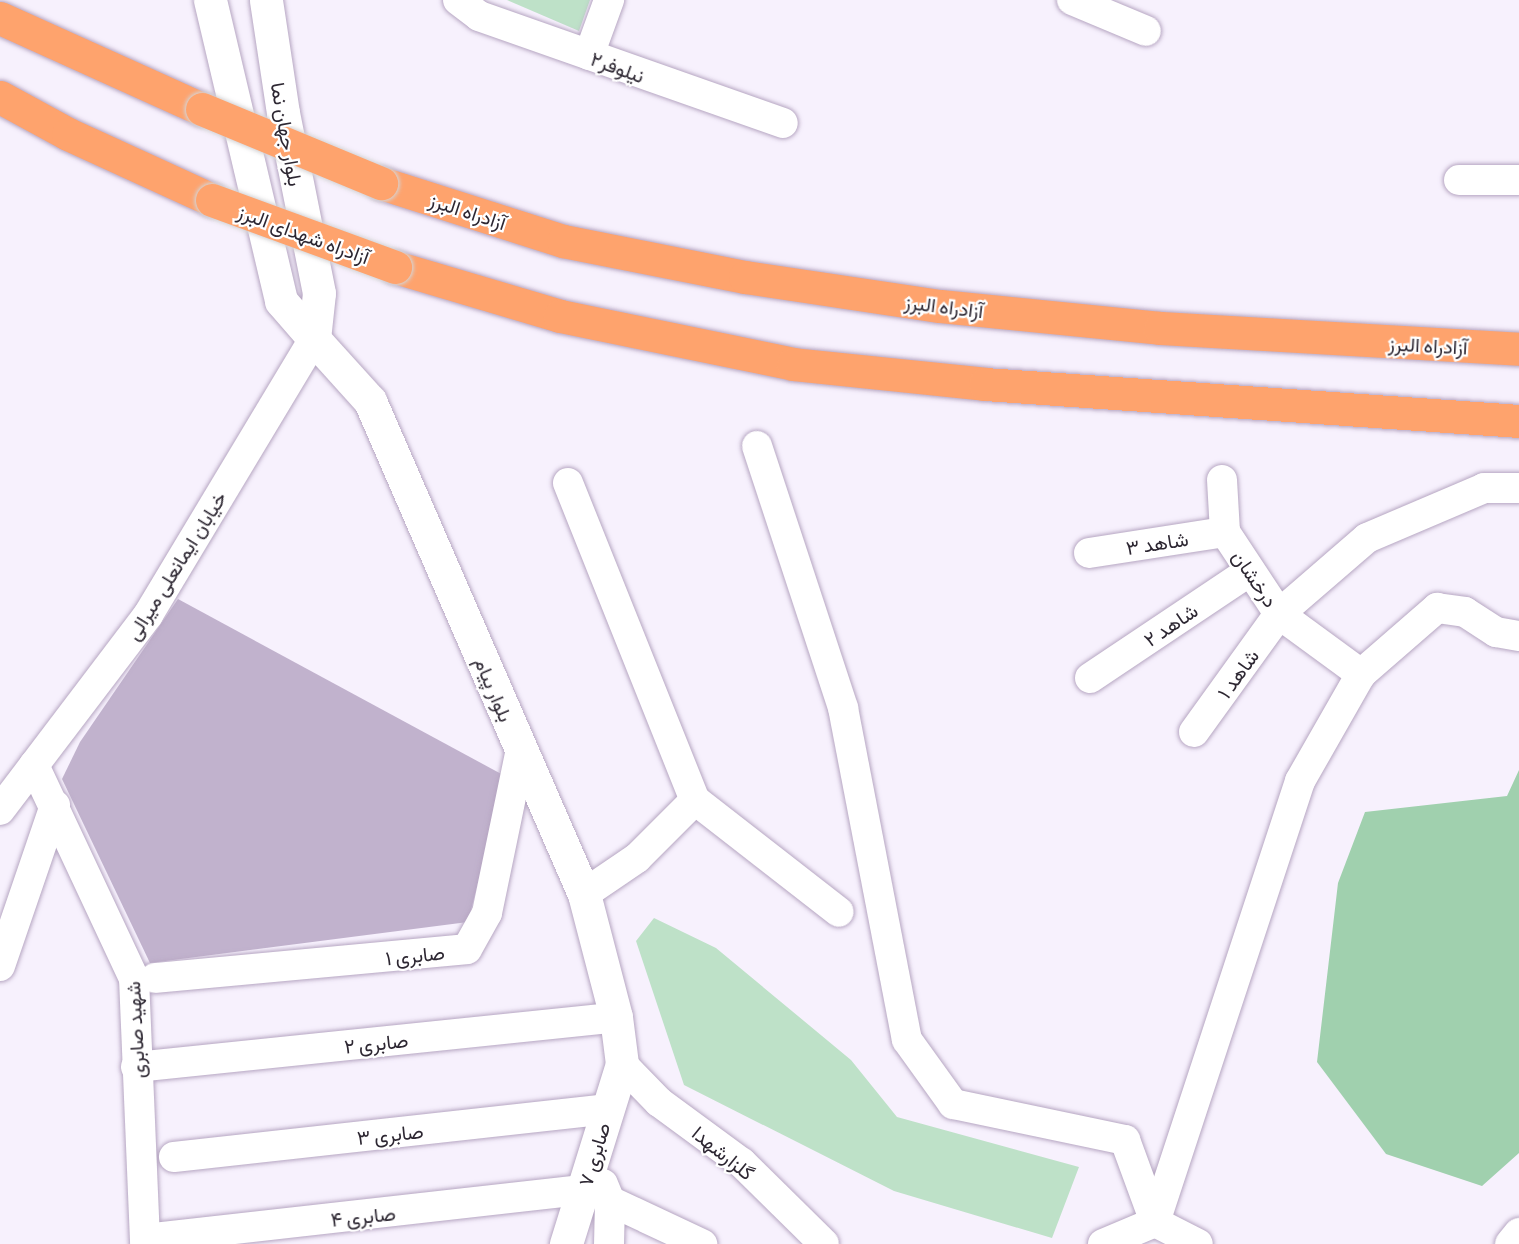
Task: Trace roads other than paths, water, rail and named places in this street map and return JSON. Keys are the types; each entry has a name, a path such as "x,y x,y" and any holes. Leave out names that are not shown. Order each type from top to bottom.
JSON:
{"highway":[{"name":"آزادراه البرز","path":"0,18 202,109 381,183 563,241 745,277 905,301 1160,328 1519,349"},
{"name":"آزادراه شهدای البرز","path":"0,97 68,134 212,200 395,267 560,316 793,364 985,384 1519,421"}],"street":[{"path":"210,0 281,301 314,339"},
{"name":"بلوار جهان نما","path":"266,0 283,113 319,293 314,339"},
{"path":"589,55 609,0"},
{"path":"1072,0 1146,31"},
{"name":"۲نیلوفر","path":"473,5 589,55 783,123"},
{"path":"1459,180 1519,180"},
{"name":"بلوار پیام","path":"314,339 370,401 584,894 616,1017 622,1064"},
{"name":"خیابان ایمانعلی میرالی","path":"0,810 148,615 314,339"},
{"path":"757,446 843,708 906,1040 953,1104 1125,1140 1155,1222 1198,1244"},
{"name":"درخشان","path":"1222,480 1225,532 1280,614 1361,674"},
{"path":"568,483 695,800 839,912"},
{"name":"شاهد ۱","path":"1194,732 1280,614 1367,538 1484,488 1519,488"},
{"name":"شاهد ۳","path":"1089,553 1225,532"},
{"name":"شاهد ۲","path":"1090,678 1250,570"},
{"path":"1103,1244 1155,1222 1300,781 1361,674 1437,608 1465,612 1496,632 1519,636"},
{"name":"صابری ۱","path":"155,978 467,949 487,913 521,749"},
{"name":"شهید صابری","path":"34,765 55,805 134,978 145,1242"},
{"path":"584,894 637,858 695,800"},
{"path":"0,966 55,805"},
{"name":"صابری ۲","path":"136,1067 616,1017"},
{"name":"صابری ۷","path":"566,1244 596,1196 591,1160 622,1064"},
{"name":"گلزارشهدا","path":"622,1064 658,1102 742,1163 824,1244"},
{"name":"صابری ۳","path":"174,1156 606,1109"},
{"path":"596,1196 609,1244"},
{"path":"596,1196 702,1244"},
{"name":"صابری ۴","path":"145,1242 596,1196"},
{"path":"1511,1244 1519,1234"}]}
